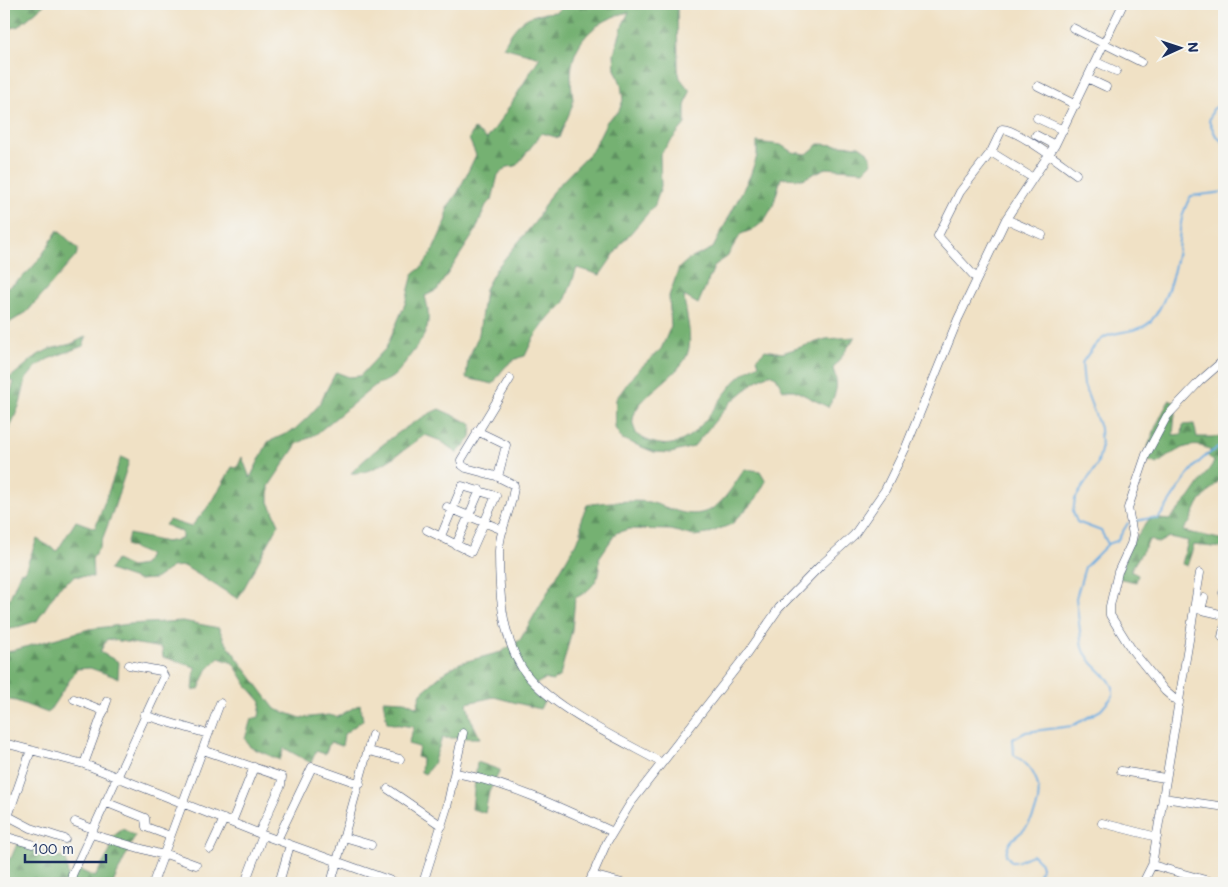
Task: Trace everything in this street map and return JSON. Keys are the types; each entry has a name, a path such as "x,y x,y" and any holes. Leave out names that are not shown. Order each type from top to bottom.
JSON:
{"street":[{"path":"589,883 613,832 630,804 780,608 820,566 854,535 885,490 906,447 958,319 1006,219 1063,130 1105,44 1120,5"},
{"path":"1074,28 1140,62"},
{"path":"1096,62 1116,71"},
{"path":"1089,79 1106,87"},
{"path":"1038,86 1076,105"},
{"path":"1037,118 1063,130"},
{"path":"977,279 938,236 960,192 990,152 1004,129 1048,154 1076,174"},
{"path":"1036,135 1055,145"},
{"path":"990,152 1032,178"},
{"path":"1006,219 1042,235"},
{"path":"1179,703 1152,676 1128,645 1110,615 1110,606 1118,572 1129,552 1133,535 1128,508 1132,492 1154,437 1168,416 1200,381 1224,360"},
{"path":"510,378 477,431 461,463 466,468 498,477 514,485 510,511 503,530 499,552 503,617 508,638 522,668 531,680 560,704 662,764"},
{"path":"477,431 506,445 498,477"},
{"path":"427,530 472,552 496,496 462,486 450,509 441,536"},
{"path":"456,545 480,490"},
{"path":"450,509 503,530"},
{"path":"1143,883 1152,865 1165,778 1198,609 1200,573"},
{"path":"1198,609 1204,598"},
{"path":"1198,609 1224,615"},
{"path":"1224,628 1222,638 1224,638"},
{"path":"72,883 72,875 144,715 161,683 164,672 128,665"},
{"path":"74,699 104,711"},
{"path":"84,764 107,701"},
{"path":"153,883 220,703"},
{"path":"144,715 208,734"},
{"path":"423,883 442,826 456,774 463,733"},
{"path":"331,883 360,784 372,735"},
{"path":"4,742 84,764 261,834 397,883"},
{"path":"4,828 7,814 31,750"},
{"path":"203,750 278,776 283,781 261,834 244,883"},
{"path":"368,752 400,759"},
{"path":"232,822 254,767"},
{"path":"277,840 312,767 360,784"},
{"path":"1121,771 1165,778"},
{"path":"456,774 483,779 535,796 613,832"},
{"path":"388,789 442,826"},
{"path":"1162,798 1219,806"},
{"path":"105,802 146,818 146,826 170,836"},
{"path":"7,814 31,828 65,839"},
{"path":"210,849 224,819"},
{"path":"75,822 92,832 196,865"},
{"path":"1102,823 1157,837"},
{"path":"4,836 32,844"},
{"path":"344,837 371,846"},
{"path":"279,883 290,845"},
{"path":"1152,865 1202,882 1216,883"},
{"path":"592,875 622,883"}],"green space":[{"path":"4,4 45,4 19,26 4,30"},
{"path":"565,4 677,4 678,68 680,78 690,91 685,106 685,124 660,154 661,186 655,205 622,243 600,275 577,268 564,304 549,317 533,339 525,356 514,360 502,370 493,384 466,378 468,360 479,334 485,289 496,269 535,222 552,192 592,151 607,121 619,111 623,100 621,84 615,69 614,54 623,24 629,12 595,27 580,44 572,66 573,102 559,138 542,133 516,166 507,167 498,175 492,200 486,205 475,232 437,290 425,296 428,322 424,336 402,367 388,380 377,384 316,434 297,444 269,486 269,502 279,524 238,599 184,566 172,567 155,579 138,580 109,570 116,560 131,567 144,565 149,555 126,545 129,534 166,542 182,539 182,532 165,525 169,520 191,527 212,502 232,467 237,468 242,457 250,478 268,442 294,430 308,417 318,406 336,372 349,377 360,376 386,348 405,304 413,274 423,266 432,252 447,219 447,208 458,192 476,155 469,139 474,129 487,139 540,57 503,47 513,31 524,20 545,13 556,12"},
{"path":"757,142 781,145 792,152 807,154 819,144 859,146 869,153 872,163 864,171 826,168 803,179 781,178 773,206 764,221 754,229 741,234 727,257 715,265 698,304 684,296 690,341 687,355 675,371 641,403 636,411 633,422 637,435 654,443 669,444 681,441 703,423 738,379 759,364 757,358 765,350 782,353 826,339 855,337 833,369 836,389 828,407 794,390 783,390 776,377 769,374 755,382 731,402 693,447 671,453 654,452 622,439 615,428 616,399 635,373 661,349 671,326 669,296 679,268 688,260 713,248 750,176 757,156"},
{"path":"58,230 78,249 76,256 27,312 4,326 4,286 9,287 32,268"},
{"path":"87,336 83,346 48,359 36,367 26,379 20,404 4,442 4,413 14,382 4,378 11,377 38,355 50,349 71,344"},
{"path":"1169,400 1176,403 1173,435 1182,434 1183,425 1194,424 1197,437 1224,437 1224,475 1198,504 1190,522 1183,531 1224,540 1224,548 1194,545 1187,566 1182,564 1188,541 1169,537 1158,543 1150,539 1130,571 1138,575 1136,582 1117,578 1131,544 1150,518 1169,520 1190,497 1214,462 1206,454 1211,451 1197,446 1190,446 1176,451 1157,464 1143,459"},
{"path":"439,409 472,424 471,438 457,453 441,441 425,435 380,466 360,473 351,473 392,437"},
{"path":"121,457 129,461 113,511 99,548 92,559 93,577 76,576 59,587 37,621 4,631 4,598 9,600 21,571 24,573 37,539 57,551 76,521 95,528"},
{"path":"745,469 760,471 766,481 756,499 732,524 707,534 694,536 671,530 629,529 616,533 599,558 599,571 595,582 587,591 575,598 572,630 560,676 552,681 545,679 536,684 535,696 544,701 540,709 494,697 467,703 470,717 480,738 442,738 433,764 425,774 421,772 422,759 417,757 419,747 408,744 414,727 387,723 383,700 405,701 417,707 421,693 446,671 460,663 501,652 520,640 581,534 581,519 587,505 643,501 689,514 697,514 718,505"},
{"path":"183,621 219,628 224,640 275,709 301,718 329,715 337,717 360,704 363,720 344,734 342,746 330,742 325,754 316,751 311,763 284,748 280,760 250,747 245,739 251,719 259,717 261,702 248,687 233,663 219,658 207,670 199,689 193,691 195,667 163,657 162,648 107,639 100,652 119,662 118,678 90,668 77,669 48,713 16,701 4,699 4,653 89,629 129,624"},
{"path":"477,762 500,770 489,792 485,813 472,809"},
{"path":"123,829 135,836 113,883 70,883 75,868 95,877 110,851 112,837"},
{"path":"17,844 66,859 69,883 4,883 4,861 11,858"}],"waterway":[{"path":"1224,102 1213,109 1209,121 1216,136 1224,143"},
{"path":"1108,544 1101,531 1077,522 1073,512 1075,499 1097,465 1101,450 1100,428 1084,385 1082,363 1101,339 1116,333 1141,328 1151,321 1161,306 1172,278 1180,229 1187,203 1191,196 1224,192"},
{"path":"1132,522 1150,518 1158,519 1194,467 1213,451 1224,445"},
{"path":"1035,883 1041,870 1041,863 1033,855 1015,862 1012,862 1006,855 1009,844 1028,825 1034,815 1039,795 1035,777 1023,761 1014,755 1013,739 1026,732 1072,726 1101,710 1113,696 1113,687 1109,680 1092,663 1082,648 1076,598 1085,567 1108,544 1117,541 1128,523"}]}
